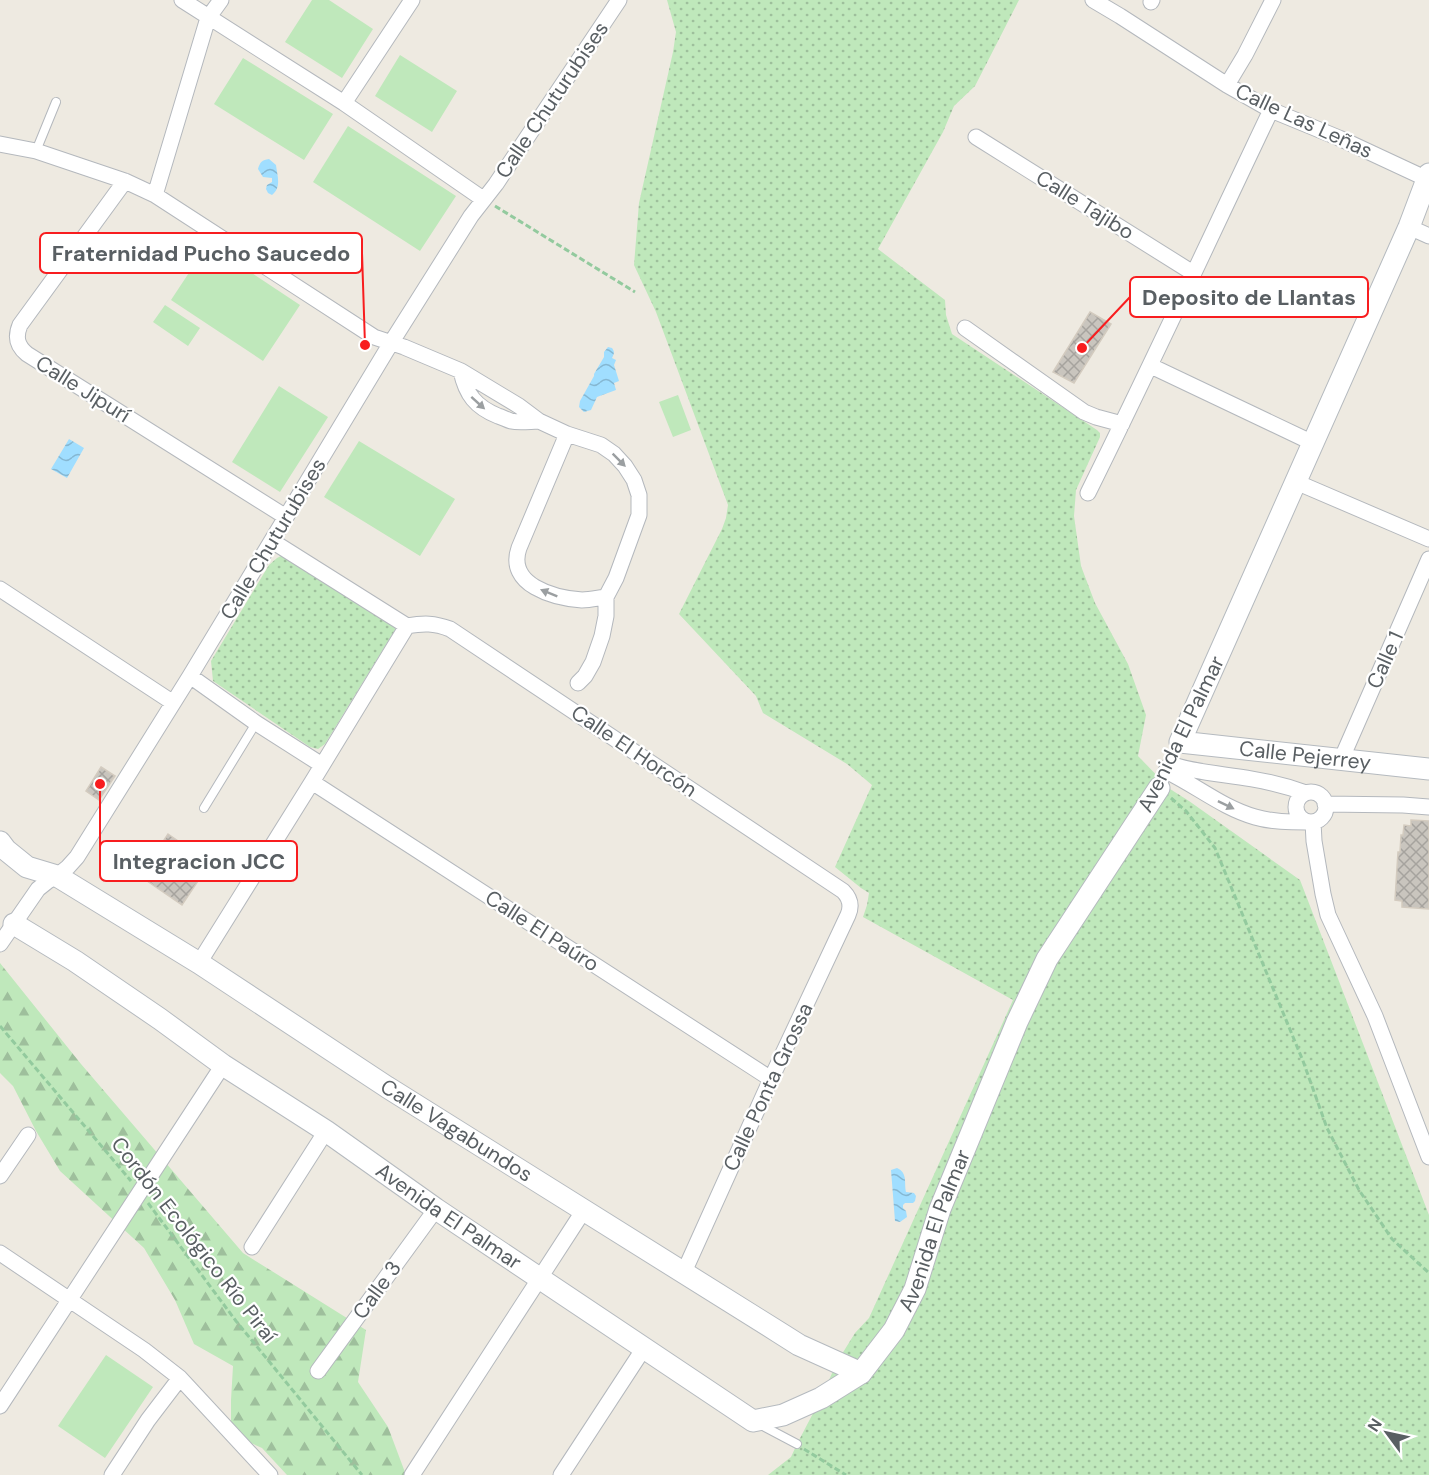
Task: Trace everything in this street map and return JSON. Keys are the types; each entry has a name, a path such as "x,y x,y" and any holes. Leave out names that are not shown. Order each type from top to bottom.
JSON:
{"street":[{"name":"Calle Chuturubises","path":"182,0 344,103 483,199"},
{"path":"155,195 208,18 221,0"},
{"path":"344,103 412,0"},
{"name":"Calle Chuturubises","path":"0,944 38,889 57,876 77,857 471,216 496,184 619,0"},
{"name":"Calle Las Leñas","path":"1094,0 1227,85 1271,110 1428,176"},
{"path":"1227,85 1273,0"},
{"path":"1089,493 1271,110"},
{"name":"Calle Tajibo","path":"976,137 1193,273"},
{"path":"0,144 36,151 155,195 374,337 461,371 539,420 567,434 600,445 614,454 634,480 639,495 639,515 616,578 606,597 606,616 602,636 589,669 578,684"},
{"name":"Avenida El Palmar","path":"14,924 75,961 223,1065 326,1131 436,1209 753,1421 783,1415 821,1398 861,1373 894,1330 915,1289 940,1209 1013,1032 1047,959 1165,774 1409,227 1428,176"},
{"name":"Calle Jipurí","path":"125,182 20,325 17,334 20,348 286,517"},
{"path":"1409,227 1429,236"},
{"path":"965,328 1084,412 1122,424"},
{"path":"1151,366 1313,443"},
{"path":"461,371 466,389 488,412 511,421 539,420"},
{"path":"567,434 519,548 517,566 526,581 556,596 584,600 606,597"},
{"path":"1296,482 1429,539"},
{"path":"199,963 407,626 272,541"},
{"name":"Calle 1","path":"1341,760 1429,559"},
{"path":"0,589 172,702"},
{"name":"Calle El Horcón","path":"407,626 423,623 438,624 450,629 843,891 850,902"},
{"path":"190,676 256,723 322,765"},
{"name":"Calle Pejerrey","path":"1180,742 1429,769"},
{"path":"1179,767 1290,787 1306,793 1316,793 1324,800 1325,810 1319,820 1277,822 1231,808 1165,774 1179,767"},
{"name":"Calle El Paúro","path":"312,782 771,1079"},
{"path":"1306,793 1297,800 1296,811 1298,816 1310,822"},
{"path":"1325,804 1429,807"},
{"path":"1310,822 1328,915 1375,1016 1429,1157"},
{"name":"Calle Vagabundos","path":"0,842 27,867 57,876 199,963 387,1087 799,1345 861,1373"},
{"name":"Calle Ponta Grossa","path":"684,1272 850,911 850,902"},
{"path":"0,1406 223,1065"},
{"path":"252,1247 326,1131"},
{"path":"0,1176 28,1136"},
{"name":"Calle 3","path":"318,1371 436,1209"},
{"path":"412,1475 584,1210"},
{"path":"0,1253 144,1350 180,1378 263,1472"},
{"path":"561,1475 644,1348"},
{"path":"112,1475 148,1420 180,1378"}],"lane":[{"path":"36,151 56,102"},
{"path":"204,808 256,723"},
{"path":"753,1421 796,1444"}],"path":[{"name":"Calle Chuturubises","path":"483,199 635,292"},
{"path":"1165,774 1186,811 1215,848 1303,1061 1327,1128 1359,1190 1392,1239 1429,1272"},
{"name":"Cordón Ecológico Río Piraí","path":"0,1026 140,1192 236,1321 362,1475"},
{"path":"796,1444 846,1475"}],"green space":[{"path":"312,0 329,0 373,29 342,78 285,42"},
{"path":"667,0 1019,0 975,86 954,106 943,132 878,249 945,300 946,315 952,334 1100,433 1076,490 1074,516 1081,566 1095,603 1128,664 1146,715 1138,756 1170,789 1300,880 1429,1215 1429,1475 768,1475 791,1457 837,1362 855,1333 869,1318 1013,1000 863,917 869,893 835,867 872,785 847,764 763,713 756,696 679,614 722,529 728,505 656,312 634,265 639,203 676,32"},
{"path":"400,55 457,91 432,132 375,96"},
{"path":"243,58 333,114 304,160 214,104"},
{"path":"348,126 456,196 420,251 313,182"},
{"path":"208,244 300,305 263,361 171,300"},
{"path":"165,305 200,328 188,346 153,322"},
{"path":"279,386 328,417 280,492 232,462"},
{"path":"678,395 691,430 673,437 659,402"},
{"path":"359,441 455,499 420,556 324,497"},
{"path":"285,554 395,623 395,630 325,744 318,749 310,747 213,681 211,661 269,565"},
{"path":"0,963 81,1064 243,1253 366,1330 358,1382 388,1427 406,1475 287,1475 262,1448 231,1434 233,1366 194,1344 175,1300 144,1248 60,1171 13,1086 0,1073"},
{"path":"106,1355 153,1387 105,1458 58,1426"}],"water":[{"path":"269,159 276,165 278,177 277,188 272,195 266,189 267,185 272,182 272,178 263,177 258,169 262,162"},
{"path":"608,347 613,349 612,358 616,360 614,365 619,381 614,383 616,390 597,397 591,410 584,412 579,407 580,401"},
{"path":"69,439 84,448 67,478 51,469"},
{"path":"897,1168 904,1175 906,1192 914,1193 916,1196 913,1203 903,1205 907,1217 900,1222 895,1221 891,1170"}],"building":[{"path":"1090,312 1111,324 1074,383 1053,372"},
{"path":"101,767 115,776 99,800 86,791"},
{"path":"1411,820 1429,821 1429,909 1402,907 1402,901 1395,900 1401,835 1403,835 1404,825 1411,826"},
{"path":"168,834 210,863 182,905 140,876"}],"place":[{"name":"Fraternidad Pucho Saucedo","path":"365,345"},
{"name":"Deposito de Llantas","path":"1082,348"},
{"name":"Integracion JCC","path":"100,784"}]}
